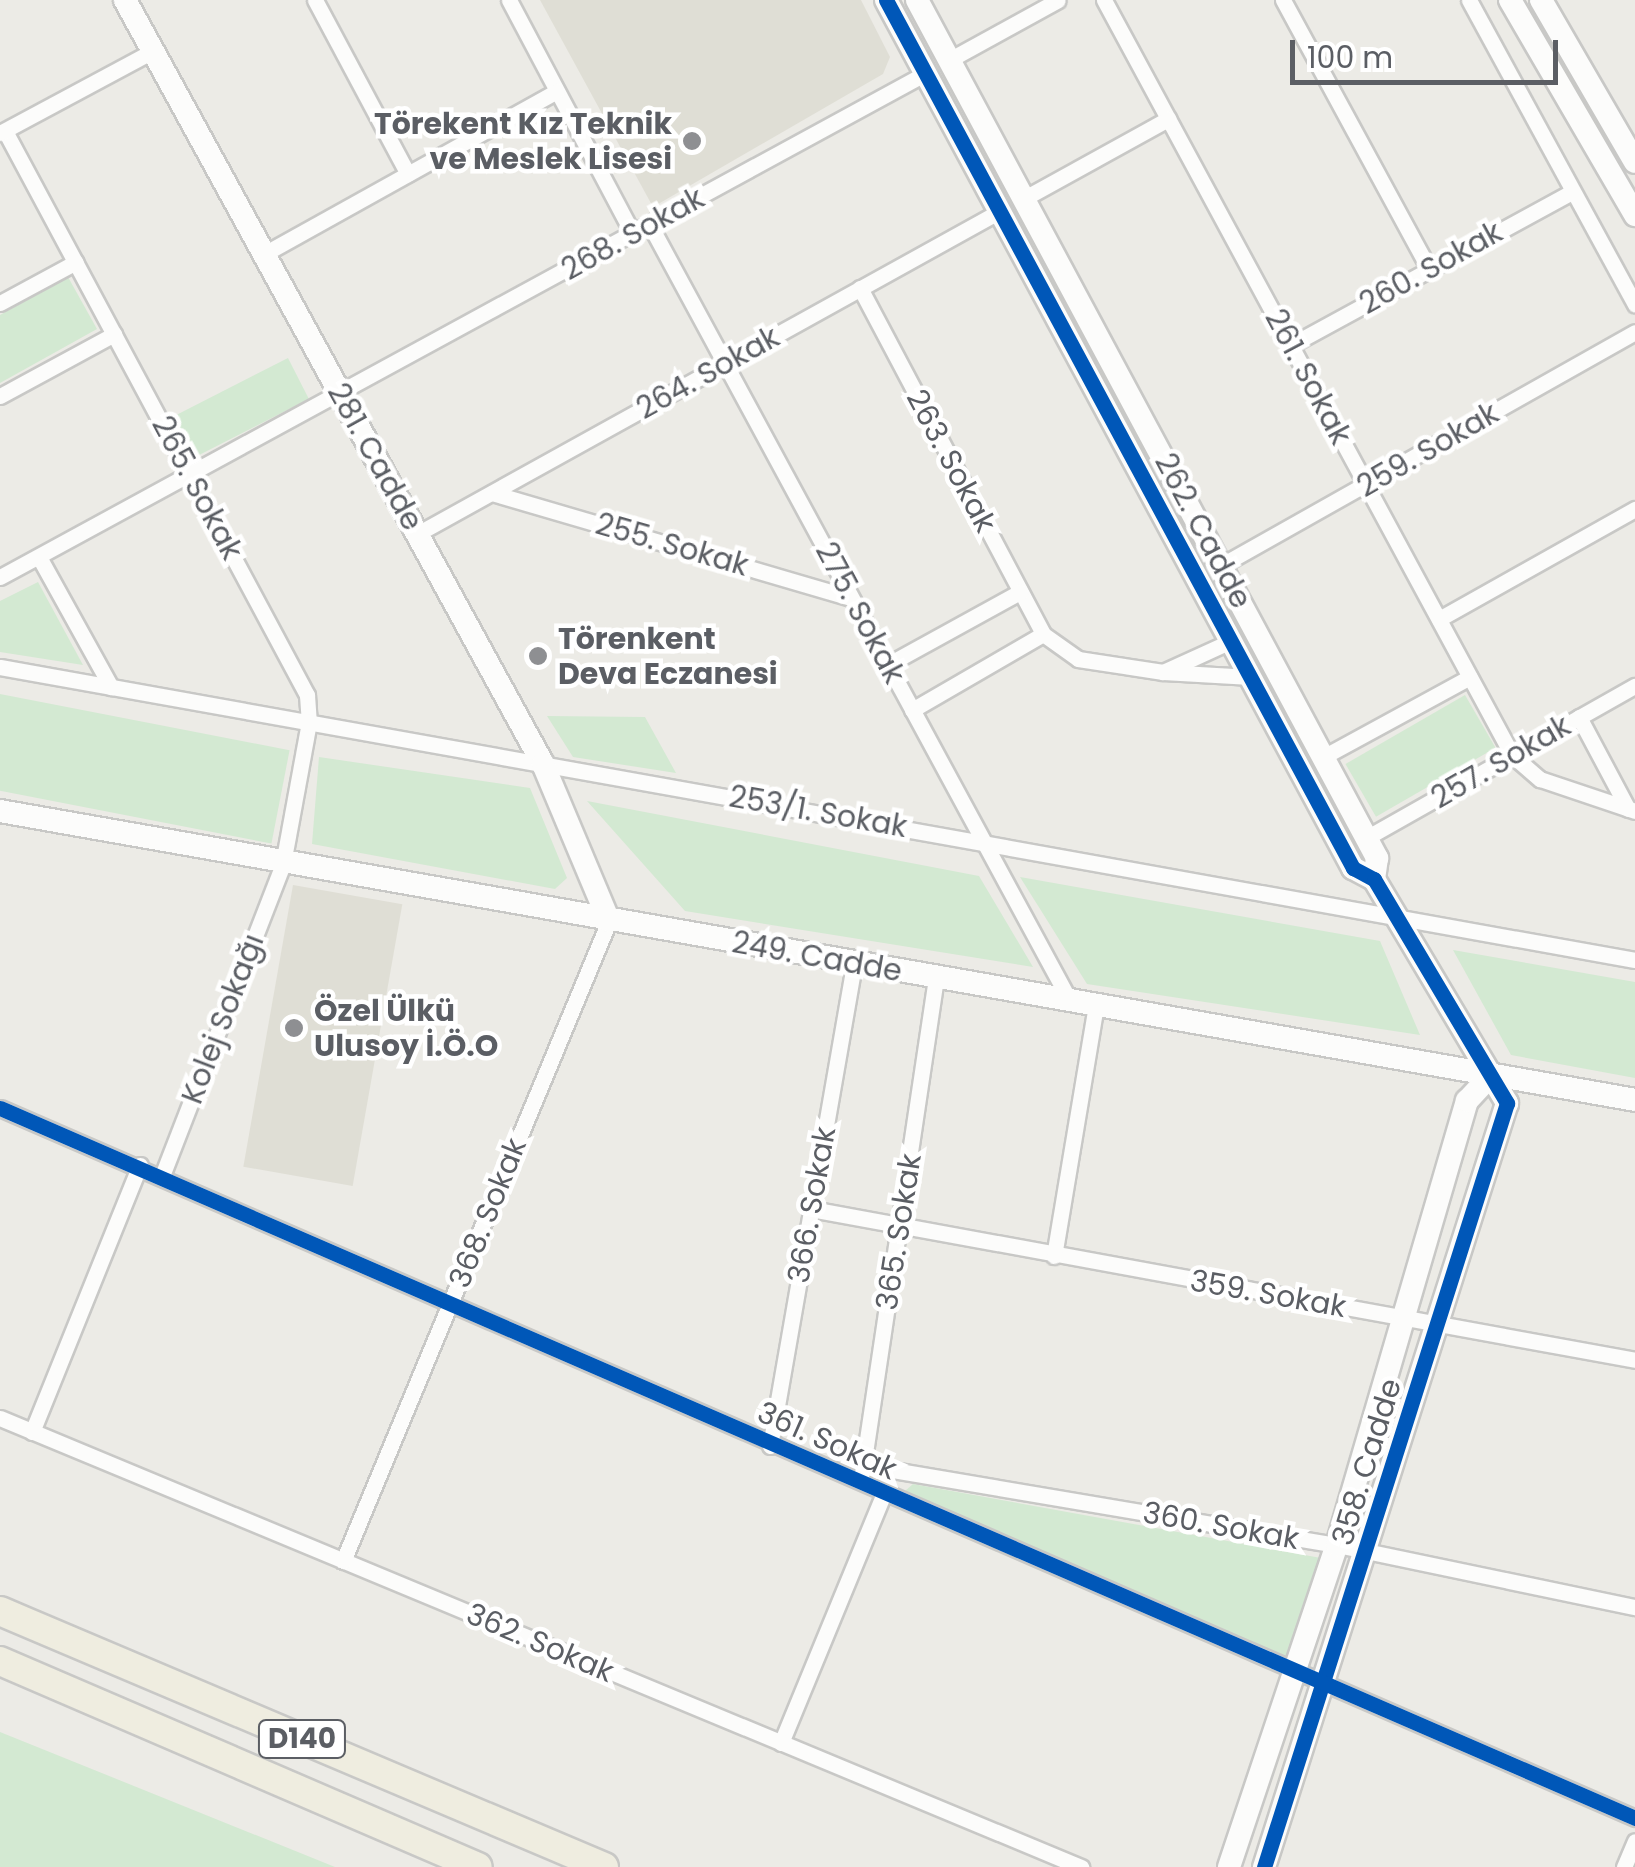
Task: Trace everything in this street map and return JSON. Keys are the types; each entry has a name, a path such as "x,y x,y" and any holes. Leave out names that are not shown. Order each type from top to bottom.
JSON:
{"highway":[{"name":"D140","path":"0,1611 604,1867"},
{"name":"D140","path":"0,1660 478,1867"}],"street":[{"name":"281. Cadde","path":"125,0 542,764 609,920"},
{"path":"315,0 408,174"},
{"path":"508,0 633,234"},
{"name":"262. Cadde","path":"886,0 1353,868 1374,880 1490,1075"},
{"name":"262. Cadde","path":"917,0 1377,858 1374,880"},
{"path":"926,73 1058,0"},
{"name":"261. Sokak","path":"1104,0 1512,755"},
{"path":"1283,0 1429,270"},
{"path":"1469,0 1635,305"},
{"path":"1510,0 1635,215"},
{"path":"1541,0 1635,162"},
{"path":"2,132 153,51"},
{"name":"268. Sokak","path":"0,578 341,396 926,73"},
{"path":"264,254 557,91"},
{"path":"1024,199 1168,118"},
{"name":"265. Sokak","path":"2,132 302,681 309,722 283,864"},
{"name":"260. Sokak","path":"1290,345 1572,192"},
{"name":"264. Sokak","path":"417,534 1000,211"},
{"name":"275. Sokak","path":"650,225 1070,1001"},
{"path":"0,303 76,262"},
{"name":"263. Sokak","path":"860,288 1042,634"},
{"name":"259. Sokak","path":"1220,566 1635,332"},
{"path":"0,396 114,334"},
{"name":"255. Sokak","path":"492,493 851,598"},
{"path":"1439,620 1635,509"},
{"path":"39,557 111,687"},
{"path":"887,665 1020,592"},
{"path":"912,710 1042,634 1078,659 1163,672 1251,677"},
{"path":"1163,672 1231,641"},
{"name":"253/1. Sokak","path":"0,667 1635,960"},
{"path":"1323,757 1470,677"},
{"name":"257. Sokak","path":"1366,838 1635,686"},
{"path":"1579,717 1632,810"},
{"path":"1512,755 1540,779 1632,810"},
{"name":"249. Cadde","path":"0,812 1635,1100"},
{"name":"Kolej Sokağı","path":"163,1174 283,864"},
{"name":"368. Sokak","path":"343,1561 609,920"},
{"name":"366. Sokak","path":"770,1446 854,964"},
{"name":"365. Sokak","path":"860,1485 936,978"},
{"path":"1054,1256 1096,1006"},
{"name":"358. Cadde","path":"1228,1867 1337,1545 1468,1101 1490,1075 1507,1104 1368,1554 1264,1867"},
{"name":"361. Sokak","path":"0,1108 163,1174 452,1300 770,1446 1635,1818"},
{"path":"32,1432 140,1165"},
{"name":"359. Sokak","path":"812,1209 1635,1360"},
{"name":"362. Sokak","path":"0,1418 1081,1867"},
{"name":"360. Sokak","path":"863,1465 1337,1545 1635,1607"},
{"path":"781,1743 883,1495"},
{"path":"1624,1867 1635,1841"}],"shaded area":[{"name":"Törekent Kız Teknik ve Meslek Lisesi","path":"540,0 861,0 890,57 883,74 653,207"},
{"name":"Özel Ülkü Ulusoy İ.Ö.O","path":"293,885 402,904 353,1186 243,1167"}],"green space":[{"path":"68,277 97,329 0,383 0,315"},
{"path":"288,358 309,399 191,459 170,418"},
{"path":"38,582 83,665 0,652 0,601"},
{"path":"0,694 290,750 271,844 0,791"},
{"path":"1465,695 1496,748 1376,817 1345,764"},
{"path":"547,716 645,717 676,773 573,757"},
{"path":"319,757 530,788 567,878 555,889 312,844"},
{"path":"587,801 979,876 1033,967 685,911"},
{"path":"1020,877 1380,941 1420,1035 1087,984"},
{"path":"1453,950 1635,982 1635,1078 1511,1055"},
{"path":"913,1484 1321,1558 1291,1659 910,1501 905,1491"},
{"path":"0,1732 335,1867 0,1867"}],"cycle path":[{"path":"886,0 1353,868 1374,879 1507,1103 1264,1867"},
{"path":"0,1108 1635,1818"}],"place":[{"name":"Törekent Kız Teknik ve Meslek Lisesi","path":"692,141"},
{"name":"Törenkent Deva Eczanesi","path":"538,656"},
{"name":"Özel Ülkü Ulusoy İ.Ö.O","path":"294,1028"}]}
